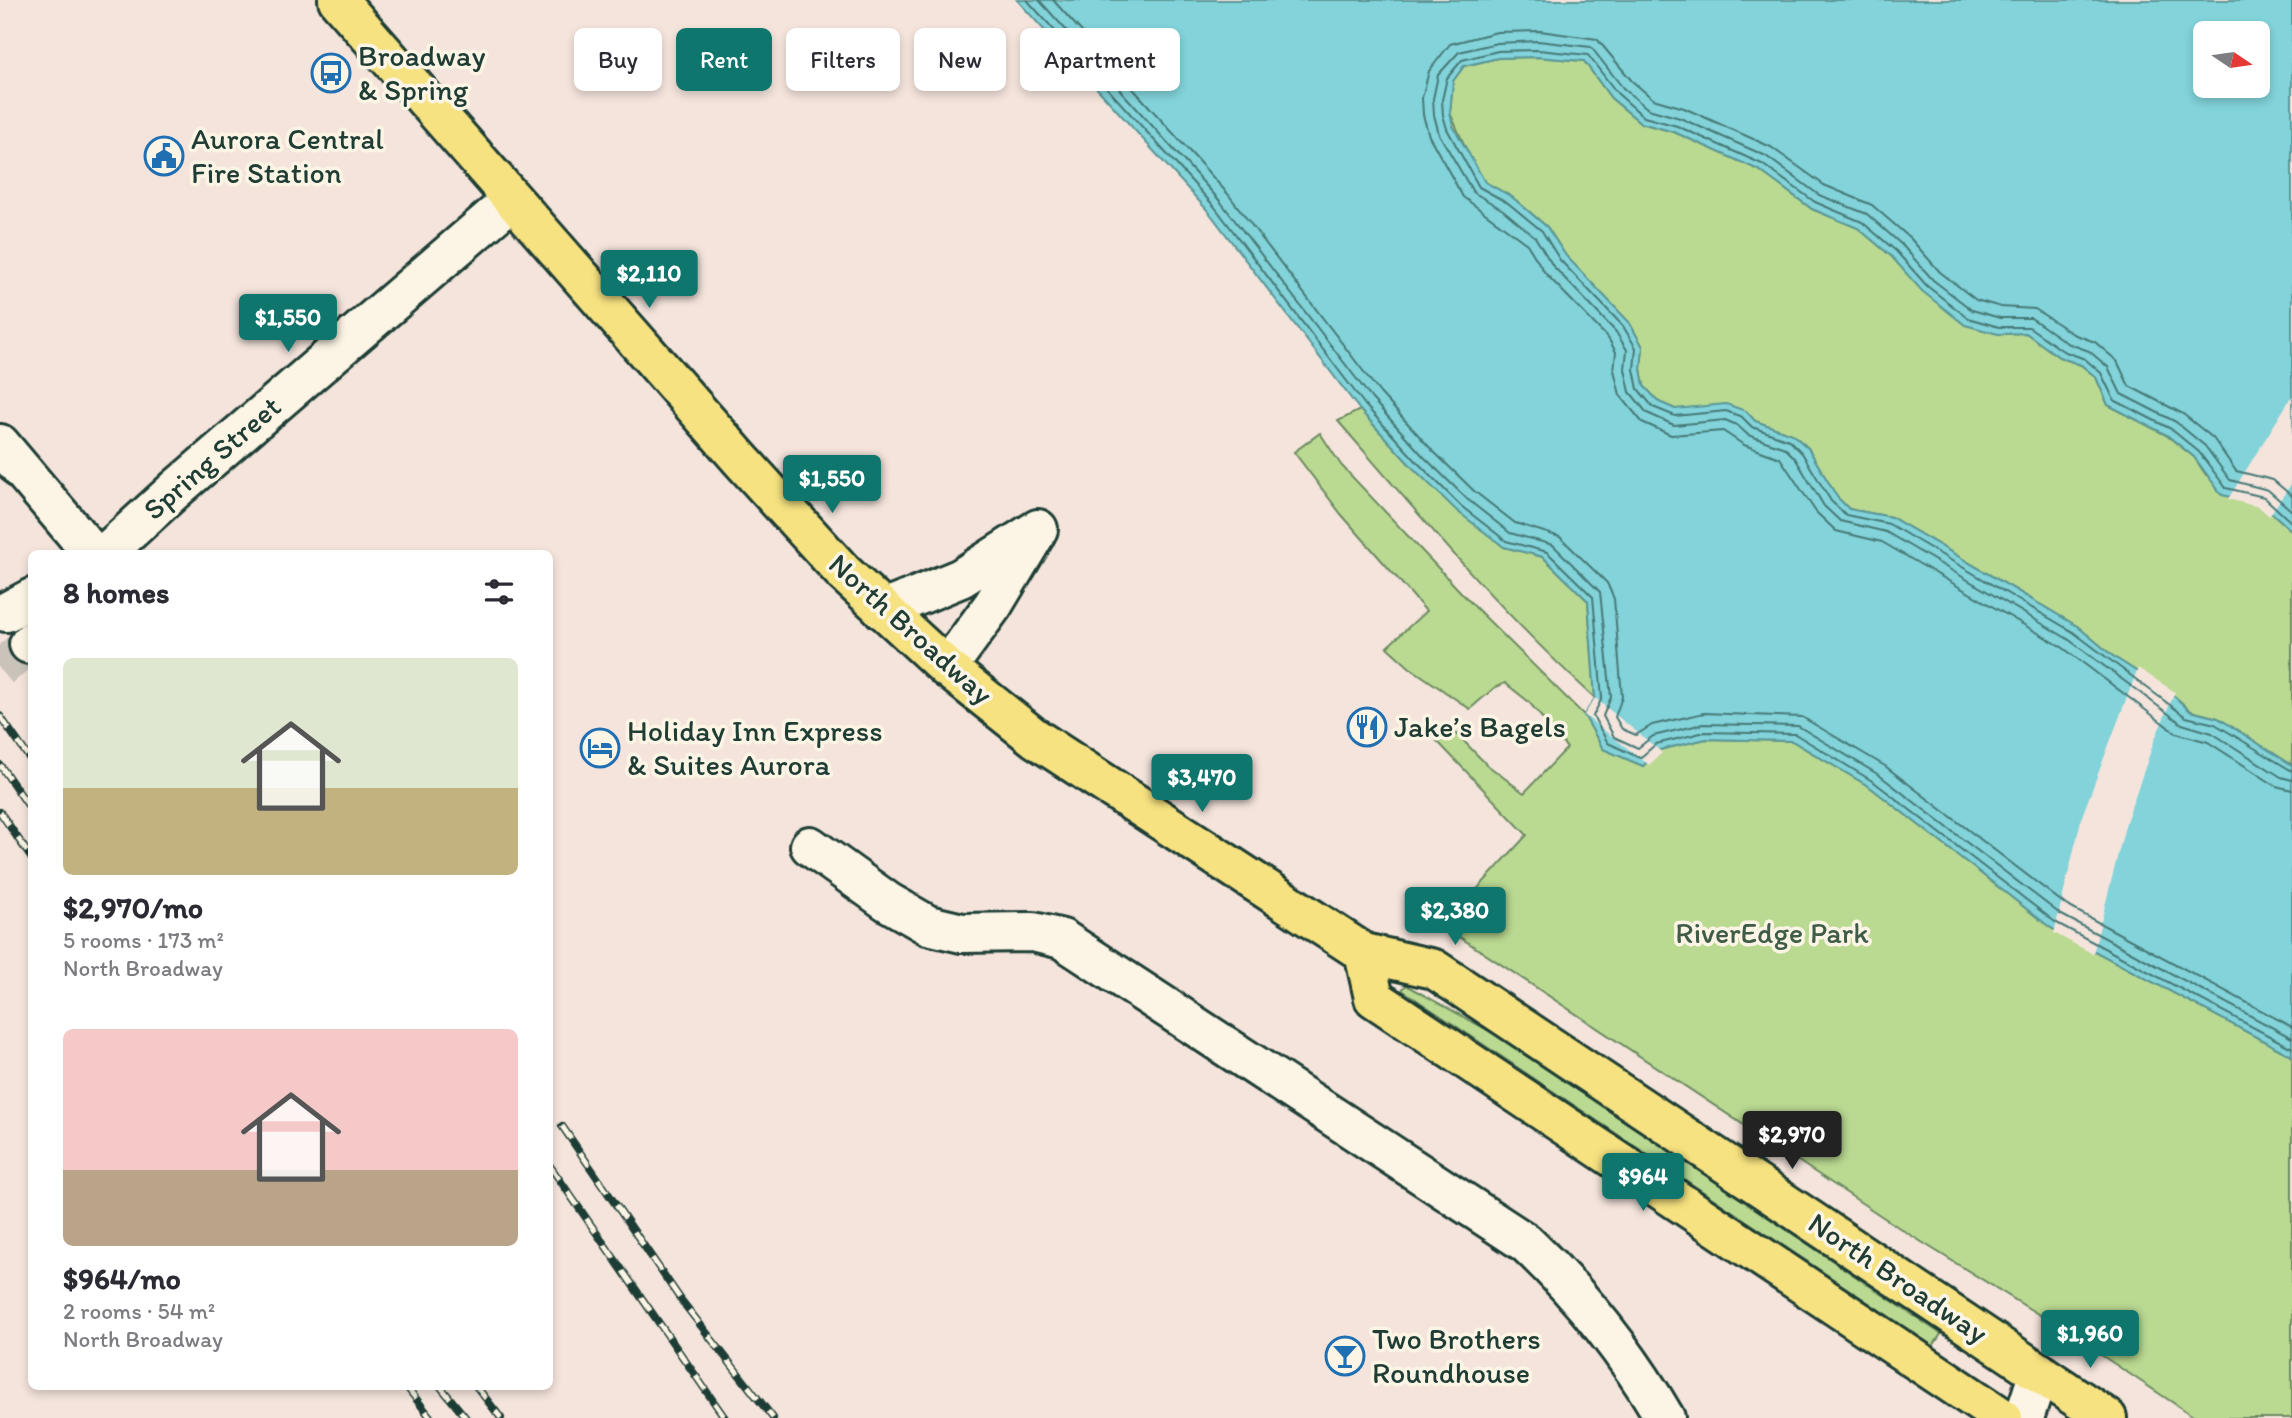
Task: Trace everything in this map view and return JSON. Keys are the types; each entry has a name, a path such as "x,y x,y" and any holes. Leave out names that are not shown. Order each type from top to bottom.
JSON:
{"main road":[{"name":"North Broadway","path":"338,0 741,460 844,573 947,668 1035,738 1364,953 1434,969 2107,1418"},
{"name":"North Broadway","path":"1364,953 1374,998 2003,1418"}],"street":[{"name":"Spring Street","path":"109,550 176,489 512,200"},
{"path":"0,444 89,550"},
{"path":"883,610 961,578 1038,528 993,605 947,668"},
{"path":"810,846 888,902 928,925 961,933 1033,932 1062,939 1526,1243 1567,1282 1604,1328 1644,1383 1665,1418"},
{"path":"2024,1418 2039,1372"}],"green space":[{"path":"1537,57 1584,61 1611,98 1641,123 1674,132 1759,170 1812,209 1858,228 1891,256 1998,334 2026,333 2059,357 2081,365 2096,377 2108,405 2166,435 2194,457 2206,475 2261,503 2292,531 2292,765 2218,718 2191,711 2172,694 2114,657 2077,626 1891,517 1849,509 1837,497 1808,448 1792,434 1755,421 1746,411 1675,409 1659,402 1644,386 1641,369 1643,347 1629,322 1566,256 1547,227 1512,197 1485,182 1472,162 1450,113 1453,81 1464,66 1498,58"},
{"path":"1360,410 1413,468 1504,547 1543,557 1588,601 1595,698 1495,599 1338,421"},
{"name":"RiverEdge Park","path":"1320,433 1341,465 1474,606 1584,715 1603,749 1643,766 1659,750 1706,739 1792,741 1870,787 2051,928 2292,1056 2292,1418 2196,1418 2062,1329 1904,1231 1443,926 1527,835 1437,741 1455,732 1486,764 1524,793 1567,748 1529,702 1505,683 1494,688 1470,709 1409,667 1387,647 1426,611 1341,514 1294,452"},
{"path":"1406,985 1507,1041 1941,1334 1933,1346 1402,990"}],"water":[{"path":"1017,0 2292,0 2292,531 2261,503 2222,495 2194,457 2167,435 2108,405 2096,377 2081,365 2059,357 2026,333 1998,334 1965,325 1922,291 1891,256 1858,228 1812,209 1759,170 1674,132 1641,123 1611,98 1584,61 1537,57 1498,58 1464,66 1453,81 1450,113 1453,126 1485,182 1512,197 1547,227 1566,256 1629,322 1643,347 1641,369 1644,386 1659,402 1675,409 1726,404 1746,411 1755,421 1792,434 1808,448 1837,497 1849,509 1891,517 2077,626 2114,657 2172,694 2190,711 2218,718 2292,765 2292,1056 2051,928 1870,787 1792,741 1706,739 1659,750 1643,766 1603,749 1584,715 1595,698 1588,601 1543,557 1504,547 1457,511 1360,410 1208,211 1099,91 1180,91 1180,28 1042,28"}],"pier":[{"path":"2292,396 2292,483 2269,516 2259,507 2228,499"},
{"path":"2138,668 2175,692 2155,739 2126,822 2093,954 2054,933 2082,816"},
{"path":"1595,698 1662,753 1649,765 1584,715"}],"tunnel":[{"path":"0,669 28,645"}],"railway":[{"path":"0,716 28,756"},
{"path":"0,765 28,805"},
{"path":"0,812 28,853"},
{"path":"562,1126 681,1300 773,1418"},
{"path":"553,1170 725,1418"},
{"path":"409,1390 431,1418"},
{"path":"443,1390 466,1418"},
{"path":"479,1390 501,1418"}],"place":[{"name":"Broadway & Spring","path":"331,73"},
{"name":"Aurora Central Fire Station","path":"164,156"},
{"name":"Jake’s Bagels","path":"1367,727"},
{"name":"Holiday Inn Express & Suites Aurora","path":"600,748"},
{"name":"Two Brothers Roundhouse","path":"1345,1356"}]}
